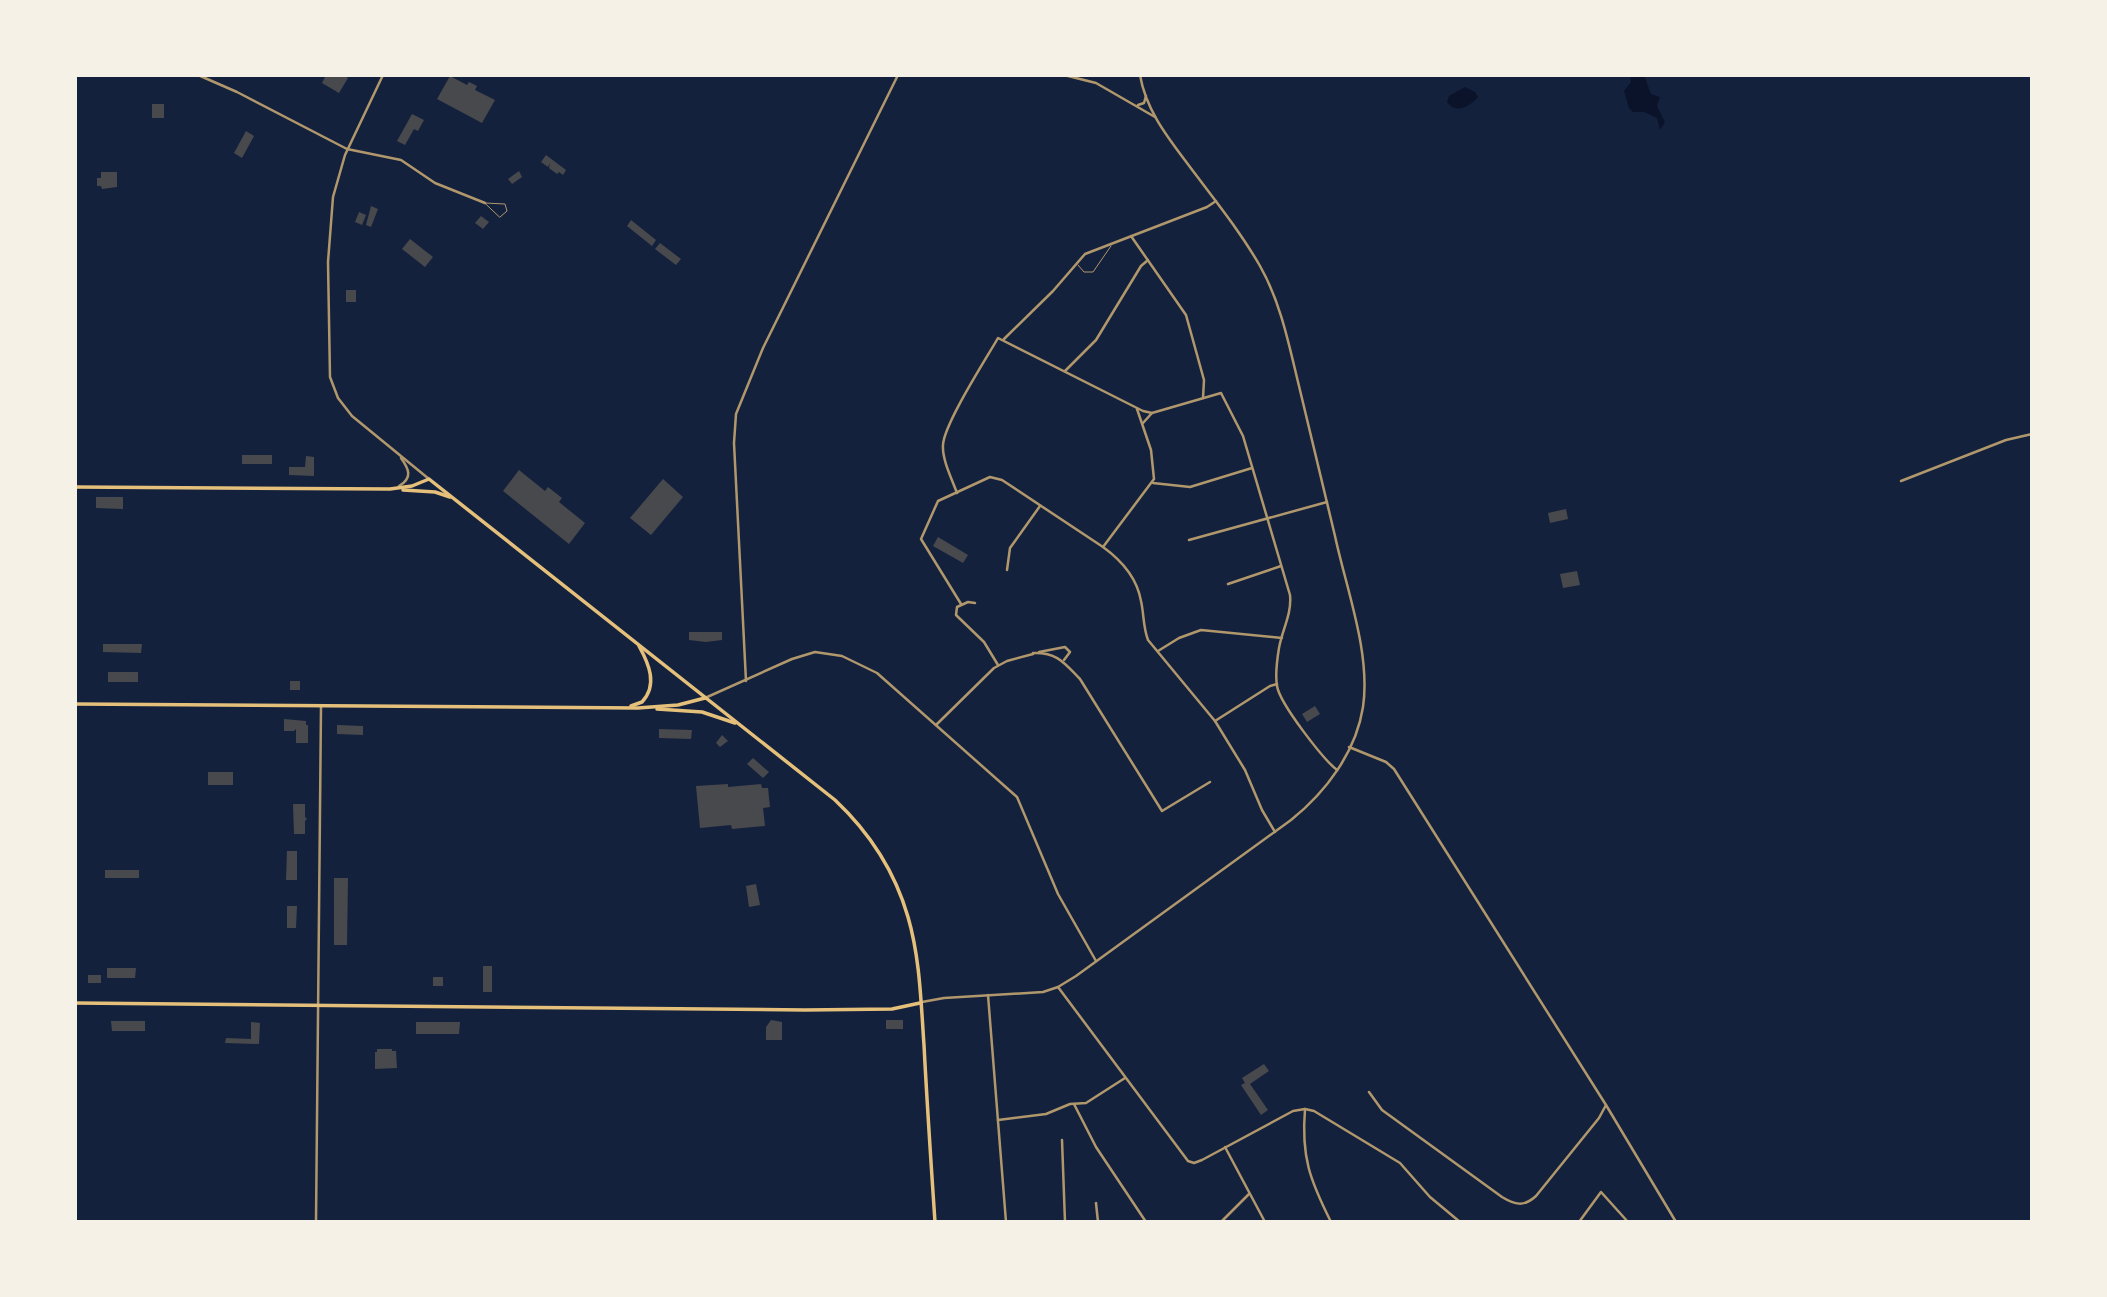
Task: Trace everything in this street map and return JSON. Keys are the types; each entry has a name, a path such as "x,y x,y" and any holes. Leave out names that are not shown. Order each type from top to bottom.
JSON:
{"main road":[{"path":"390,489 412,486 429,479 835,800 869,837 895,883 908,917 920,1003 935,1222"},
{"path":"75,487 390,489 435,492 455,499"},
{"path":"623,708 642,702 650,687 650,670 639,644"},
{"path":"638,708 678,705 705,698"},
{"path":"75,704 638,708 702,712 738,725"},
{"path":"75,1003 817,1010 892,1009 920,1003"}],"street":[{"path":"198,75 347,149 401,160 435,183 485,203"},
{"path":"383,75 347,149 336,185 330,229 328,284 330,377 346,411 429,479"},
{"path":"746,681 735,423 745,389 763,348 898,75"},
{"path":"1065,75 1096,83 1155,117"},
{"path":"920,1003 935,999 1041,992 1058,986 1096,961 1311,803 1337,770 1362,711 1363,667 1360,645 1288,341 1273,293 1254,256 1155,117 1140,75"},
{"path":"1138,105 1144,103 1146,96"},
{"path":"1003,340 1087,253 1207,207 1216,201"},
{"path":"1131,236 1186,315 1205,384 1202,398"},
{"path":"1065,371 1094,343 1141,266 1148,260"},
{"path":"957,493 944,457 943,441 998,338 1138,410 1152,413"},
{"path":"1143,424 1144,419 1152,413 1220,393 1240,428 1291,604 1282,638 1277,684 1290,713 1337,770"},
{"path":"1102,547 1152,483 1153,462 1138,410"},
{"path":"1901,481 2006,440 2032,434"},
{"path":"390,489 404,483 409,475 407,466 399,455"},
{"path":"1152,483 1190,486 1252,468"},
{"path":"961,604 921,539 938,501 994,477 1120,561 1135,583 1141,599 1148,640 1215,721 1245,771 1275,832"},
{"path":"1189,540 1327,502"},
{"path":"1007,570 1011,546 1040,506"},
{"path":"1228,584 1281,566"},
{"path":"975,603 961,604 957,607 956,615 985,642 998,665"},
{"path":"1158,651 1201,630 1282,638"},
{"path":"936,725 998,665 1063,646 1070,652 1065,660"},
{"path":"1033,653 1045,653 1065,660 1080,679 1162,811 1210,782"},
{"path":"705,698 808,654 832,654 852,659 877,673 1017,797 1058,894 1096,961"},
{"path":"1215,721 1227,711 1277,684"},
{"path":"316,1222 321,706"},
{"path":"1349,747 1386,762 1394,769 1606,1105 1676,1222"},
{"path":"1058,986 1188,1161 1198,1162 1286,1114 1306,1109 1314,1111 1400,1163 1439,1206 1460,1222"},
{"path":"988,995 1006,1222"},
{"path":"998,1120 1046,1114 1074,1104 1086,1103 1125,1078"},
{"path":"1370,1092 1382,1110 1502,1197 1518,1205 1536,1196 1599,1118 1606,1105"},
{"path":"1074,1104 1096,1147 1146,1222"},
{"path":"1306,1109 1304,1126 1307,1170 1331,1222"},
{"path":"1062,1140 1065,1222"},
{"path":"1225,1147 1265,1222"},
{"path":"1579,1222 1601,1192 1628,1222"},
{"path":"1222,1222 1249,1194"},
{"path":"1096,1203 1098,1222"}],"lane":[{"path":"485,203 505,204 507,212 500,217 485,203"},
{"path":"1077,261 1080,270 1093,272 1115,242"}],"water":[{"path":"1630,75 1644,75 1651,94 1660,97 1657,106 1665,122 1660,130 1657,118 1644,112 1633,112 1629,108 1624,91 1631,82"},
{"path":"1465,87 1475,92 1478,97 1463,108 1451,106 1447,102 1449,96"}],"building":[{"path":"326,75 343,75 348,78 339,93 322,83"},
{"path":"450,76 467,85 469,82 477,86 475,90 495,100 482,123 437,99"},
{"path":"152,104 164,104 164,118 152,118"},
{"path":"412,114 424,120 418,131 414,129 405,145 397,141"},
{"path":"246,131 254,136 242,158 234,153"},
{"path":"546,155 566,170 563,175 549,168 550,163 548,167 541,162"},
{"path":"519,171 522,177 512,184 508,179"},
{"path":"101,172 117,172 117,187 102,189 97,186 97,178 101,178"},
{"path":"371,206 378,209 371,227 366,225"},
{"path":"359,212 366,215 362,225 355,222"},
{"path":"481,216 489,222 483,229 475,223"},
{"path":"631,220 656,240 652,246 627,226"},
{"path":"410,239 433,257 425,267 402,249"},
{"path":"660,243 681,259 676,265 655,249"},
{"path":"346,290 356,290 356,302 346,302"},
{"path":"242,455 272,455 272,464 242,464"},
{"path":"306,456 314,457 314,476 289,475 289,467 305,467"},
{"path":"519,470 545,491 548,487 562,498 559,502 585,523 569,544 503,491"},
{"path":"663,479 683,497 651,535 630,518"},
{"path":"96,497 123,497 123,509 96,508"},
{"path":"1566,509 1568,519 1550,523 1548,513"},
{"path":"938,537 968,555 963,563 933,546"},
{"path":"1577,571 1580,585 1563,588 1560,574"},
{"path":"689,632 722,632 722,640 689,640"},
{"path":"103,644 142,644 141,653 103,652"},
{"path":"108,672 138,672 138,682 108,682"},
{"path":"290,681 300,681 300,690 290,690"},
{"path":"1315,706 1320,714 1307,722 1302,714"},
{"path":"284,719 306,721 308,743 296,743 296,729 284,731"},
{"path":"337,725 363,726 363,735 337,734"},
{"path":"659,729 692,730 691,739 659,738"},
{"path":"722,735 728,741 720,747 716,743"},
{"path":"753,758 769,772 763,778 747,764"},
{"path":"208,772 233,772 233,785 208,785"},
{"path":"728,784 728,787 761,784 762,788 768,788 770,807 763,808 765,826 700,828 696,786"},
{"path":"293,804 305,804 305,834 294,834"},
{"path":"287,851 297,851 297,880 286,880"},
{"path":"105,870 139,870 139,878 105,878"},
{"path":"334,878 348,878 347,945 334,945"},
{"path":"756,884 760,905 749,907 746,886"},
{"path":"287,906 297,906 296,928 287,928"},
{"path":"483,966 492,966 492,992 483,992"},
{"path":"107,968 136,968 135,978 107,978"},
{"path":"88,975 101,975 101,983 88,983"},
{"path":"433,977 443,977 443,986 433,986"},
{"path":"771,1020 782,1022 782,1040 766,1040 766,1027"},
{"path":"886,1020 903,1020 903,1029 886,1029"},
{"path":"111,1021 145,1021 145,1031 112,1031"},
{"path":"251,1022 260,1023 259,1044 225,1043 226,1038 251,1039"},
{"path":"416,1022 460,1022 459,1034 416,1034"},
{"path":"377,1049 396,1051 397,1068 375,1069"},
{"path":"1264,1064 1269,1071 1250,1084 1268,1110 1261,1115 1241,1085 1245,1083 1242,1078"}]}
